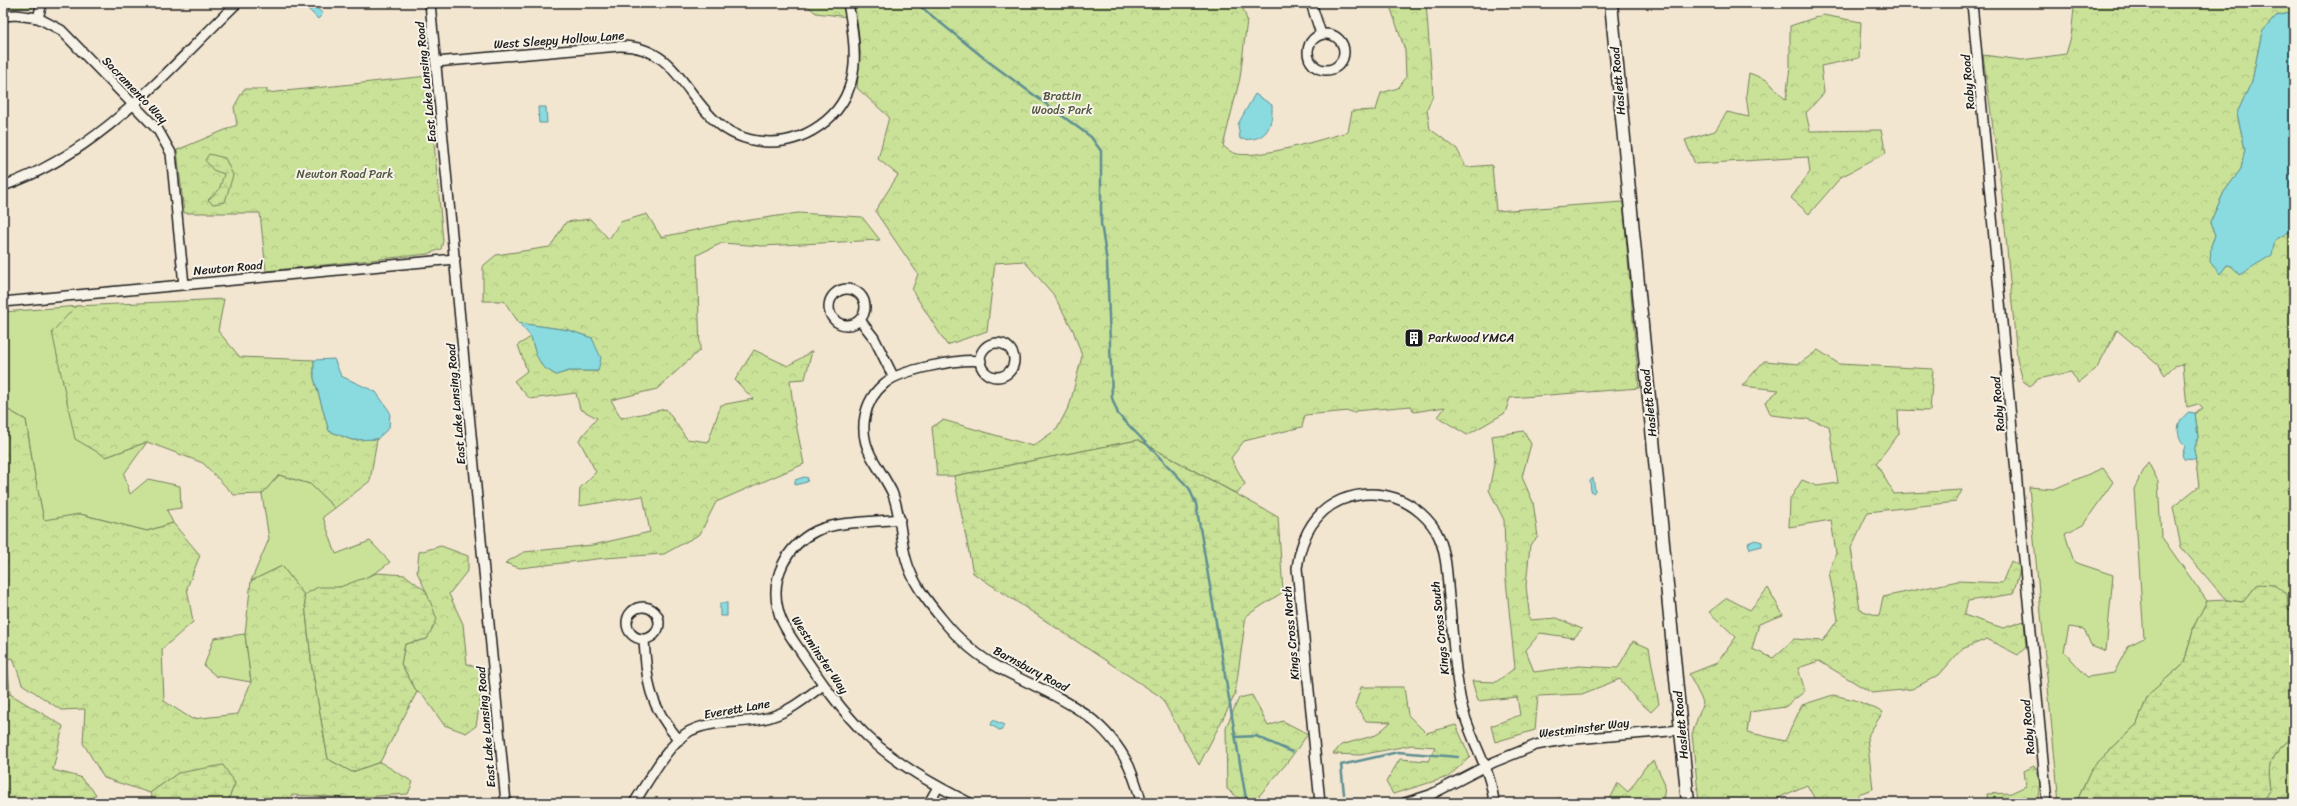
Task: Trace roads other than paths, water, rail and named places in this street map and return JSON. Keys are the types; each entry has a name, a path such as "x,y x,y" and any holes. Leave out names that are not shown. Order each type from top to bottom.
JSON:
{"main road":[{"name":"Haslett Road","path":"1612,3 1688,803"}],"street":[{"path":"38,18 42,3"},
{"path":"3,186 47,168 74,152 101,133 134,104 237,3"},
{"name":"East Lake Lansing Road","path":"430,3 506,803"},
{"name":"West Sleepy Hollow Lane","path":"436,62 619,46 642,49 657,55 670,65 703,109 725,129 753,140 782,141 802,136 821,125 836,111 848,92 855,62 848,3"},
{"path":"1311,3 1321,34"},
{"name":"Raby Road","path":"1972,3 2047,803"},
{"name":"Sacramento Way","path":"3,16 16,15 38,18 61,30 158,130 171,153 184,285"},
{"path":"1321,34 1333,34 1338,38 1344,48 1343,60 1329,70 1317,68 1309,58 1308,53 1311,41 1321,34"},
{"name":"Newton Road","path":"3,302 455,260"},
{"path":"846,288 861,294 865,305 863,316 860,320 848,325 836,321 830,311 831,298 835,293 846,288"},
{"path":"860,320 874,338 893,376 966,361 981,361"},
{"name":"Barnsbury Road","path":"893,376 881,386 871,399 865,413 864,427 871,455 892,493 900,519 906,559 915,582 943,621 961,640 980,655 1000,668 1080,709 1099,724 1111,736 1124,756 1134,777 1140,803"},
{"name":"Kings Cross South","path":"1364,494 1383,495 1401,500 1422,514 1438,536 1446,566 1456,671 1463,710 1467,727 1485,767 1494,803"},
{"name":"Kings Cross North","path":"1320,803 1297,568 1299,552 1303,538 1311,524 1321,514 1340,501 1364,494"},
{"name":"Westminster Way","path":"900,519 835,526 817,531 802,539 790,552 780,570 775,590 778,610 785,628 823,685 868,737 889,755 938,787 970,803"},
{"path":"644,640 647,677 652,696 660,716 679,740"},
{"name":"Everett Lane","path":"634,803 679,740 690,732 703,726 763,719 776,715 823,685"},
{"name":"Westminster Way","path":"1405,803 1430,795 1485,767 1536,745 1563,740 1681,730"},
{"path":"929,803 938,787"}],"water":[{"path":"313,4 323,14 318,19 308,9"},
{"path":"2294,12 2294,229 2275,240 2272,255 2239,275 2232,266 2227,265 2220,274 2210,262 2211,246 2215,235 2210,223 2224,192 2241,169 2245,149 2237,113 2252,81 2262,32 2276,16"},
{"path":"1255,94 1272,105 1269,127 1261,136 1249,139 1240,139 1238,124"},
{"path":"538,107 546,107 547,123 539,123"},
{"path":"519,323 568,330 592,338 601,358 598,371 569,371 556,375 543,367 536,355 531,337"},
{"path":"334,359 341,376 376,392 390,412 389,428 377,439 352,440 329,431 314,378 314,360"},
{"path":"2189,412 2195,413 2198,437 2194,450 2196,460 2184,459 2182,455 2185,446 2178,433 2181,420"},
{"path":"804,477 808,478 807,482 795,485 795,480"},
{"path":"1593,478 1595,491 1593,493 1591,491 1590,481"},
{"path":"1755,540 1762,542 1762,546 1750,549 1748,543"},
{"path":"720,603 727,603 727,616 720,616"},
{"path":"993,720 1004,725 1001,731 991,725"}],"waterway":[{"path":"916,3 989,62 1091,137 1101,151 1101,223 1107,262 1112,398 1118,414 1189,488 1196,504 1246,799"},
{"path":"1236,737 1256,736 1292,752"},
{"path":"1344,794 1341,765 1398,752 1458,757"}],"place":[{"name":"Parkwood YMCA","path":"1414,338"}],"park label":[{"name":"Brattin Woods Park","path":"1062,103"},
{"name":"Newton Road Park","path":"345,174"}]}
